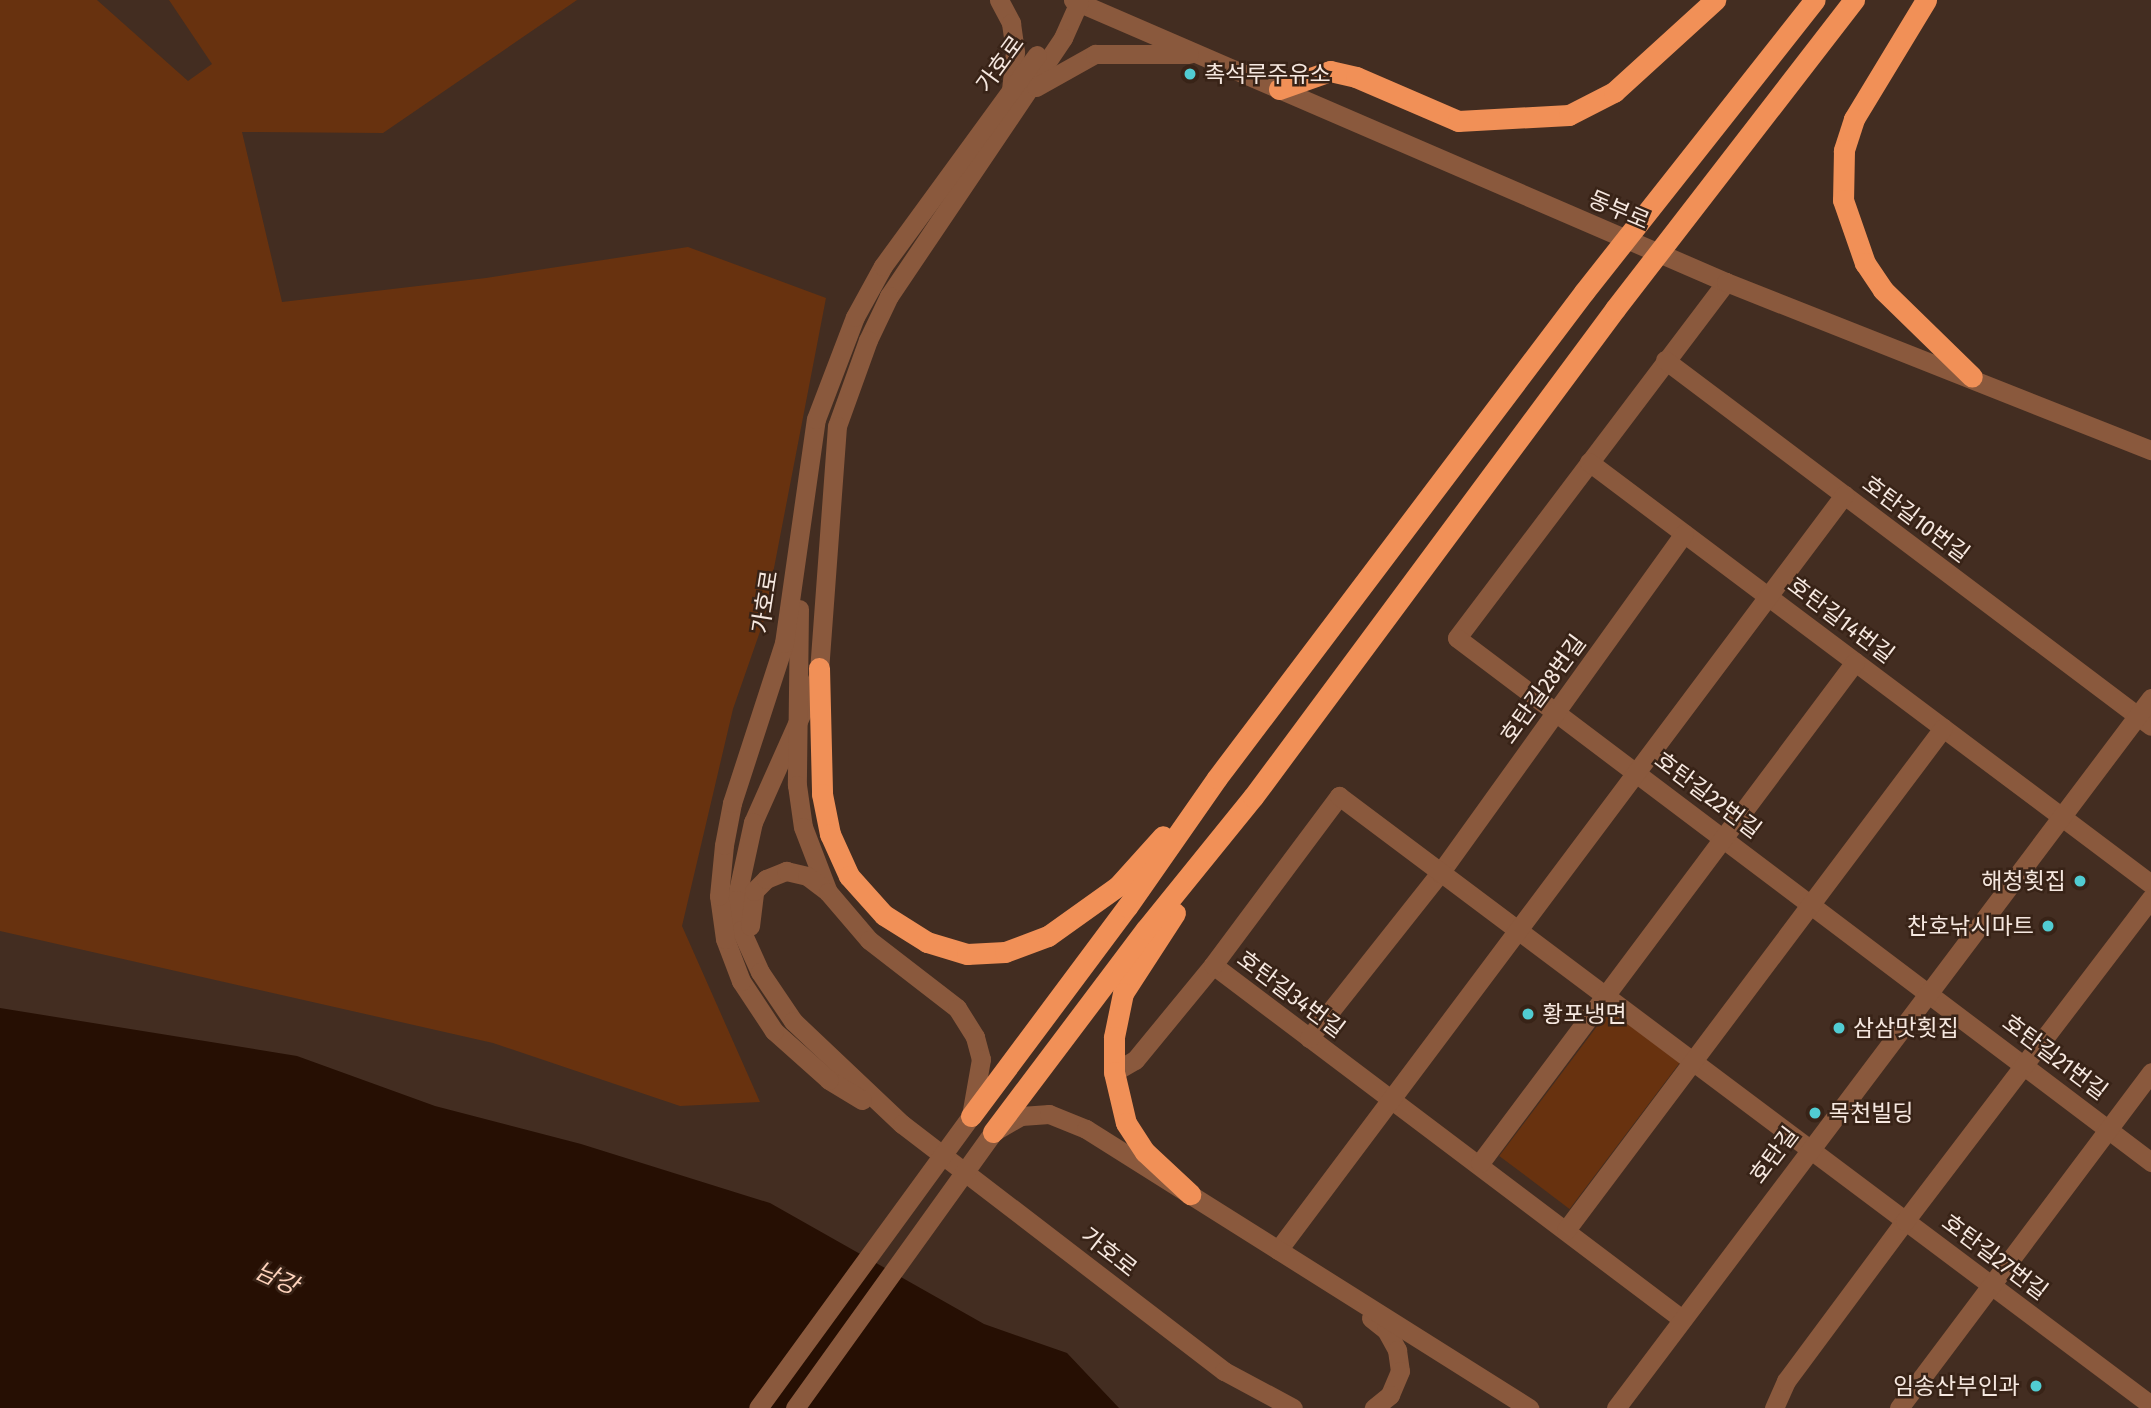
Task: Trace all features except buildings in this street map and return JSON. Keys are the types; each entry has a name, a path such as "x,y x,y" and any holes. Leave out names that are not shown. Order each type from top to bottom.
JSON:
{"highway":[{"path":"1279,89 1330,71 1356,77 1458,121 1569,115 1614,92 1715,0"},
{"path":"971,1116 1128,907 1217,778 1584,292 1815,0"},
{"path":"993,1132 1146,929 1253,797 1615,309 1854,0"},
{"path":"1926,0 1854,119 1844,150 1843,200 1865,263 1883,290 1972,377"},
{"path":"819,668 821,794 830,834 849,877 884,915 927,942 967,954 1005,952 1048,936 1084,914 1118,886 1217,778"},
{"path":"1190,1194 1145,1152 1126,1123 1114,1072 1114,1037 1123,993 1253,797"}],"street":[{"path":"999,0 1011,23 1019,92 1060,69 1095,54 1198,54"},
{"name":"가호로","path":"902,1124 829,1080 774,1031 741,981 725,939 719,896 724,845 732,803 784,643 816,419 855,317 883,266 1063,38 1076,1"},
{"name":"동부로","path":"1076,1 1726,282 2151,450"},
{"name":"가호로","path":"1019,92 889,296 868,340 837,426 819,668 799,721 753,822 741,866 736,900 741,930 760,972 793,1021 902,1124 1224,1371 1293,1408"},
{"path":"1589,462 1726,282"},
{"name":"호탄길10번길","path":"1665,360 2144,721"},
{"name":"호탄길14번길","path":"1589,462 2151,884"},
{"name":"호탄길22번길","path":"1589,462 1457,638 1930,992"},
{"path":"1278,1250 1844,495"},
{"name":"호탄길28번길","path":"1309,1038 1440,873 1684,533"},
{"path":"799,538 797,785 803,827 828,892"},
{"path":"1480,1163 1855,662"},
{"name":"호탄길","path":"1616,1408 2063,818 2144,721 2151,698"},
{"path":"1566,1230 1943,728"},
{"path":"1213,965 1339,796 1608,995 1809,1150"},
{"path":"758,1408 971,1116 981,1059 975,1037 957,1008 869,940 828,892 807,876 786,871 754,891 748,911 760,972"},
{"path":"1774,1408 1786,1381 2151,898"},
{"name":"호탄길34번길","path":"1114,1072 1135,1060 1213,965 1391,1100 1480,1163 1682,1319"},
{"name":"호탄길21번길","path":"1930,992 2151,1162"},
{"path":"1899,1408 2151,1072"},
{"path":"795,1408 993,1132 1021,1116 1049,1114 1077,1124 1529,1408"},
{"name":"호탄길27번길","path":"1809,1150 2151,1405"},
{"path":"1319,1275 1386,1330 1397,1350 1400,1371 1390,1395 1374,1408"}],"shaded area":[{"path":"0,0 97,0 188,81 212,64 169,0 577,0 383,133 242,132 282,302 486,278 688,247 826,298 764,620 733,709 682,926 760,1102 680,1106 493,1043 0,931"},
{"path":"1610,1009 1680,1062 1570,1209 1499,1156"}],"water":[{"name":"남강","path":"0,1008 297,1056 435,1106 581,1144 770,1203 984,1324 1067,1353 1119,1408 0,1408"}],"place":[{"name":"촉석루주유소","path":"1190,74"},
{"name":"해청횟집","path":"2080,881"},
{"name":"찬호낚시마트","path":"2048,926"},
{"name":"황포냉면","path":"1528,1014"},
{"name":"삼삼맛횟집","path":"1839,1028"},
{"name":"목천빌딩","path":"1815,1113"},
{"name":"임송산부인과","path":"2036,1386"}]}
